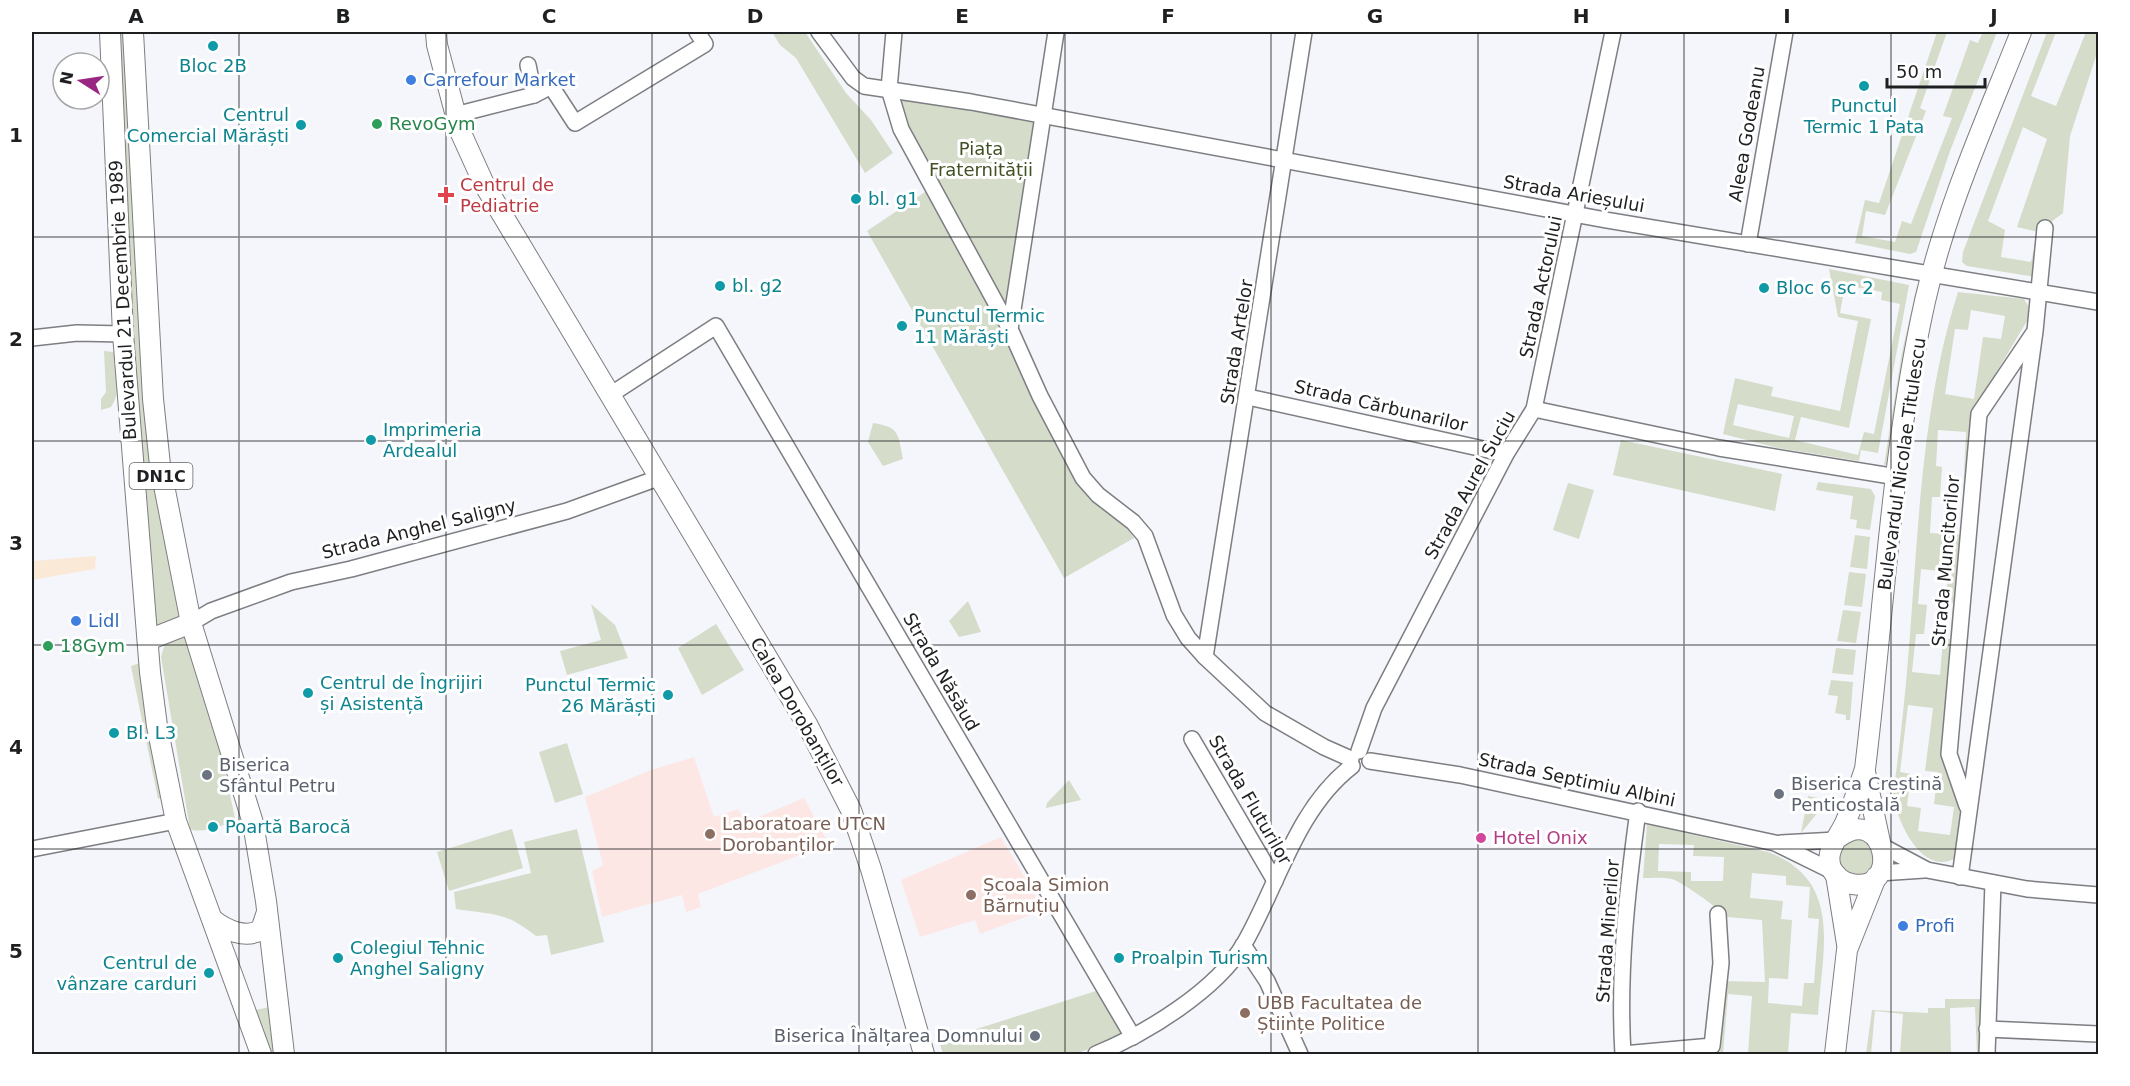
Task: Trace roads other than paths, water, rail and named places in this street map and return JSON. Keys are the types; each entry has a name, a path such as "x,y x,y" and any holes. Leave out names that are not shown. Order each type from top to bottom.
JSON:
{"main road":[{"name":"Bulevardul 21 Decembrie 1989","path":"110,32 123,334 157,726 176,821 261,1054"},
{"name":"Bulevardul 21 Decembrie 1989","path":"133,32 155,426 162,483 191,622 253,823 267,912 284,1054"},
{"name":"Calea Dorobanților","path":"436,32 437,45 455,115 484,184 808,726 846,798 871,869 923,1054"},
{"name":"Bulevardul Nicolae Titulescu","path":"1837,838 1865,769 1897,477 1910,382 1932,274 1957,195 2021,32"},
{"path":"148,640 191,622"},
{"name":"Bulevardul Nicolae Titulescu","path":"1865,769 1881,844"},
{"path":"1835,1054 1847,950 1830,854 1837,838 1852,830 1863,831 1881,844 1884,860 1847,950"},
{"path":"1835,874 1843,881 1856,885 1865,884 1878,875"},
{"path":"213,920 234,932 250,934 261,930 267,912"}],"street":[{"path":"455,115 534,94 551,86 575,123 705,44 697,32"},
{"path":"819,32 853,78 864,86 1044,117"},
{"path":"894,32 890,89 901,129 1010,329"},
{"path":"1010,329 1056,32"},
{"name":"Strada Artelor","path":"1205,657 1286,159 1304,32"},
{"name":"Strada Actorului","path":"1534,409 1613,32"},
{"name":"Aleea Godeanu","path":"1748,244 1785,32"},
{"path":"528,64 534,94"},
{"name":"Strada Arieșului","path":"1044,117 1286,159 1576,215 2098,302"},
{"name":"Strada Muncitorilor","path":"1960,877 2035,331 2045,228"},
{"name":"Strada Năsăud","path":"610,395 716,326 1133,1037"},
{"name":"Strada Septimiu Albini","path":"1010,329 1040,396 1083,478 1098,495 1133,522 1145,536 1174,615 1188,638 1245,697 1265,713 1324,747 1358,759 1408,765 1638,811 1775,843 1835,874"},
{"name":"Strada Muncitorilor","path":"1968,808 1949,754 1979,414 2035,331"},
{"path":"32,338 77,333 123,334"},
{"name":"Strada Cărbunarilor","path":"1248,397 1506,454"},
{"name":"Strada Aurel Suciu","path":"1096,1054 1133,1037 1212,981 1243,945 1314,807 1335,780 1358,759 1374,708 1506,454 1534,409 1729,450 1897,477"},
{"name":"Strada Anghel Saligny","path":"191,622 211,611 291,582 351,569 546,517 637,488 658,478"},
{"name":"Strada Fluturilor","path":"1192,739 1275,881"},
{"name":"Strada Minerilor","path":"1623,1054 1621,1012 1623,969 1638,811"},
{"path":"32,849 176,821"},
{"name":"Strada Septimiu Albini","path":"1775,843 1837,838"},
{"path":"1881,844 1927,870 1993,884 2098,895"},
{"path":"1878,875 1927,870"},
{"path":"1987,1054 1993,884"},
{"path":"1623,1054 1712,1046 1721,963 1718,914"},
{"path":"1243,945 1267,981 1300,1054"},
{"path":"1987,1029 2098,1034"}],"place":[{"name":"Bloc 2B","path":"213,46"},
{"name":"Carrefour Market","path":"411,80"},
{"name":"Punctul Termic 1 Pata","path":"1864,86"},
{"name":"RevoGym","path":"377,124"},
{"name":"Centrul Comercial Mărăști","path":"301,125"},
{"name":"Centrul de Pediatrie","path":"446,195"},
{"name":"bl. g1","path":"856,199"},
{"name":"bl. g2","path":"720,286"},
{"name":"Bloc 6 sc 2","path":"1764,288"},
{"name":"Punctul Termic 11 Mărăști","path":"902,326"},
{"name":"Imprimeria Ardealul","path":"371,440"},
{"name":"Lidl","path":"76,621"},
{"name":"18Gym","path":"48,646"},
{"name":"Centrul de Îngrijiri și Asistență","path":"308,693"},
{"name":"Punctul Termic 26 Mărăști","path":"668,695"},
{"name":"Bl. L3","path":"114,733"},
{"name":"Biserica Sfântul Petru","path":"207,775"},
{"name":"Biserica Creștină Penticostală","path":"1779,794"},
{"name":"Poartă Barocă","path":"213,827"},
{"name":"Laboratoare UTCN Dorobanților","path":"710,834"},
{"name":"Hotel Onix","path":"1481,838"},
{"name":"Școala Simion Bărnuțiu","path":"971,895"},
{"name":"Profi","path":"1903,926"},
{"name":"Colegiul Tehnic Anghel Saligny","path":"338,958"},
{"name":"Proalpin Turism","path":"1119,958"},
{"name":"Centrul de vânzare carduri","path":"209,973"},
{"name":"UBB Facultatea de Științe Politice","path":"1245,1013"},
{"name":"Biserica Înălțarea Domnului","path":"1035,1036"}],"park label":[{"name":"Piața Fraternității","path":"981,159"}]}
